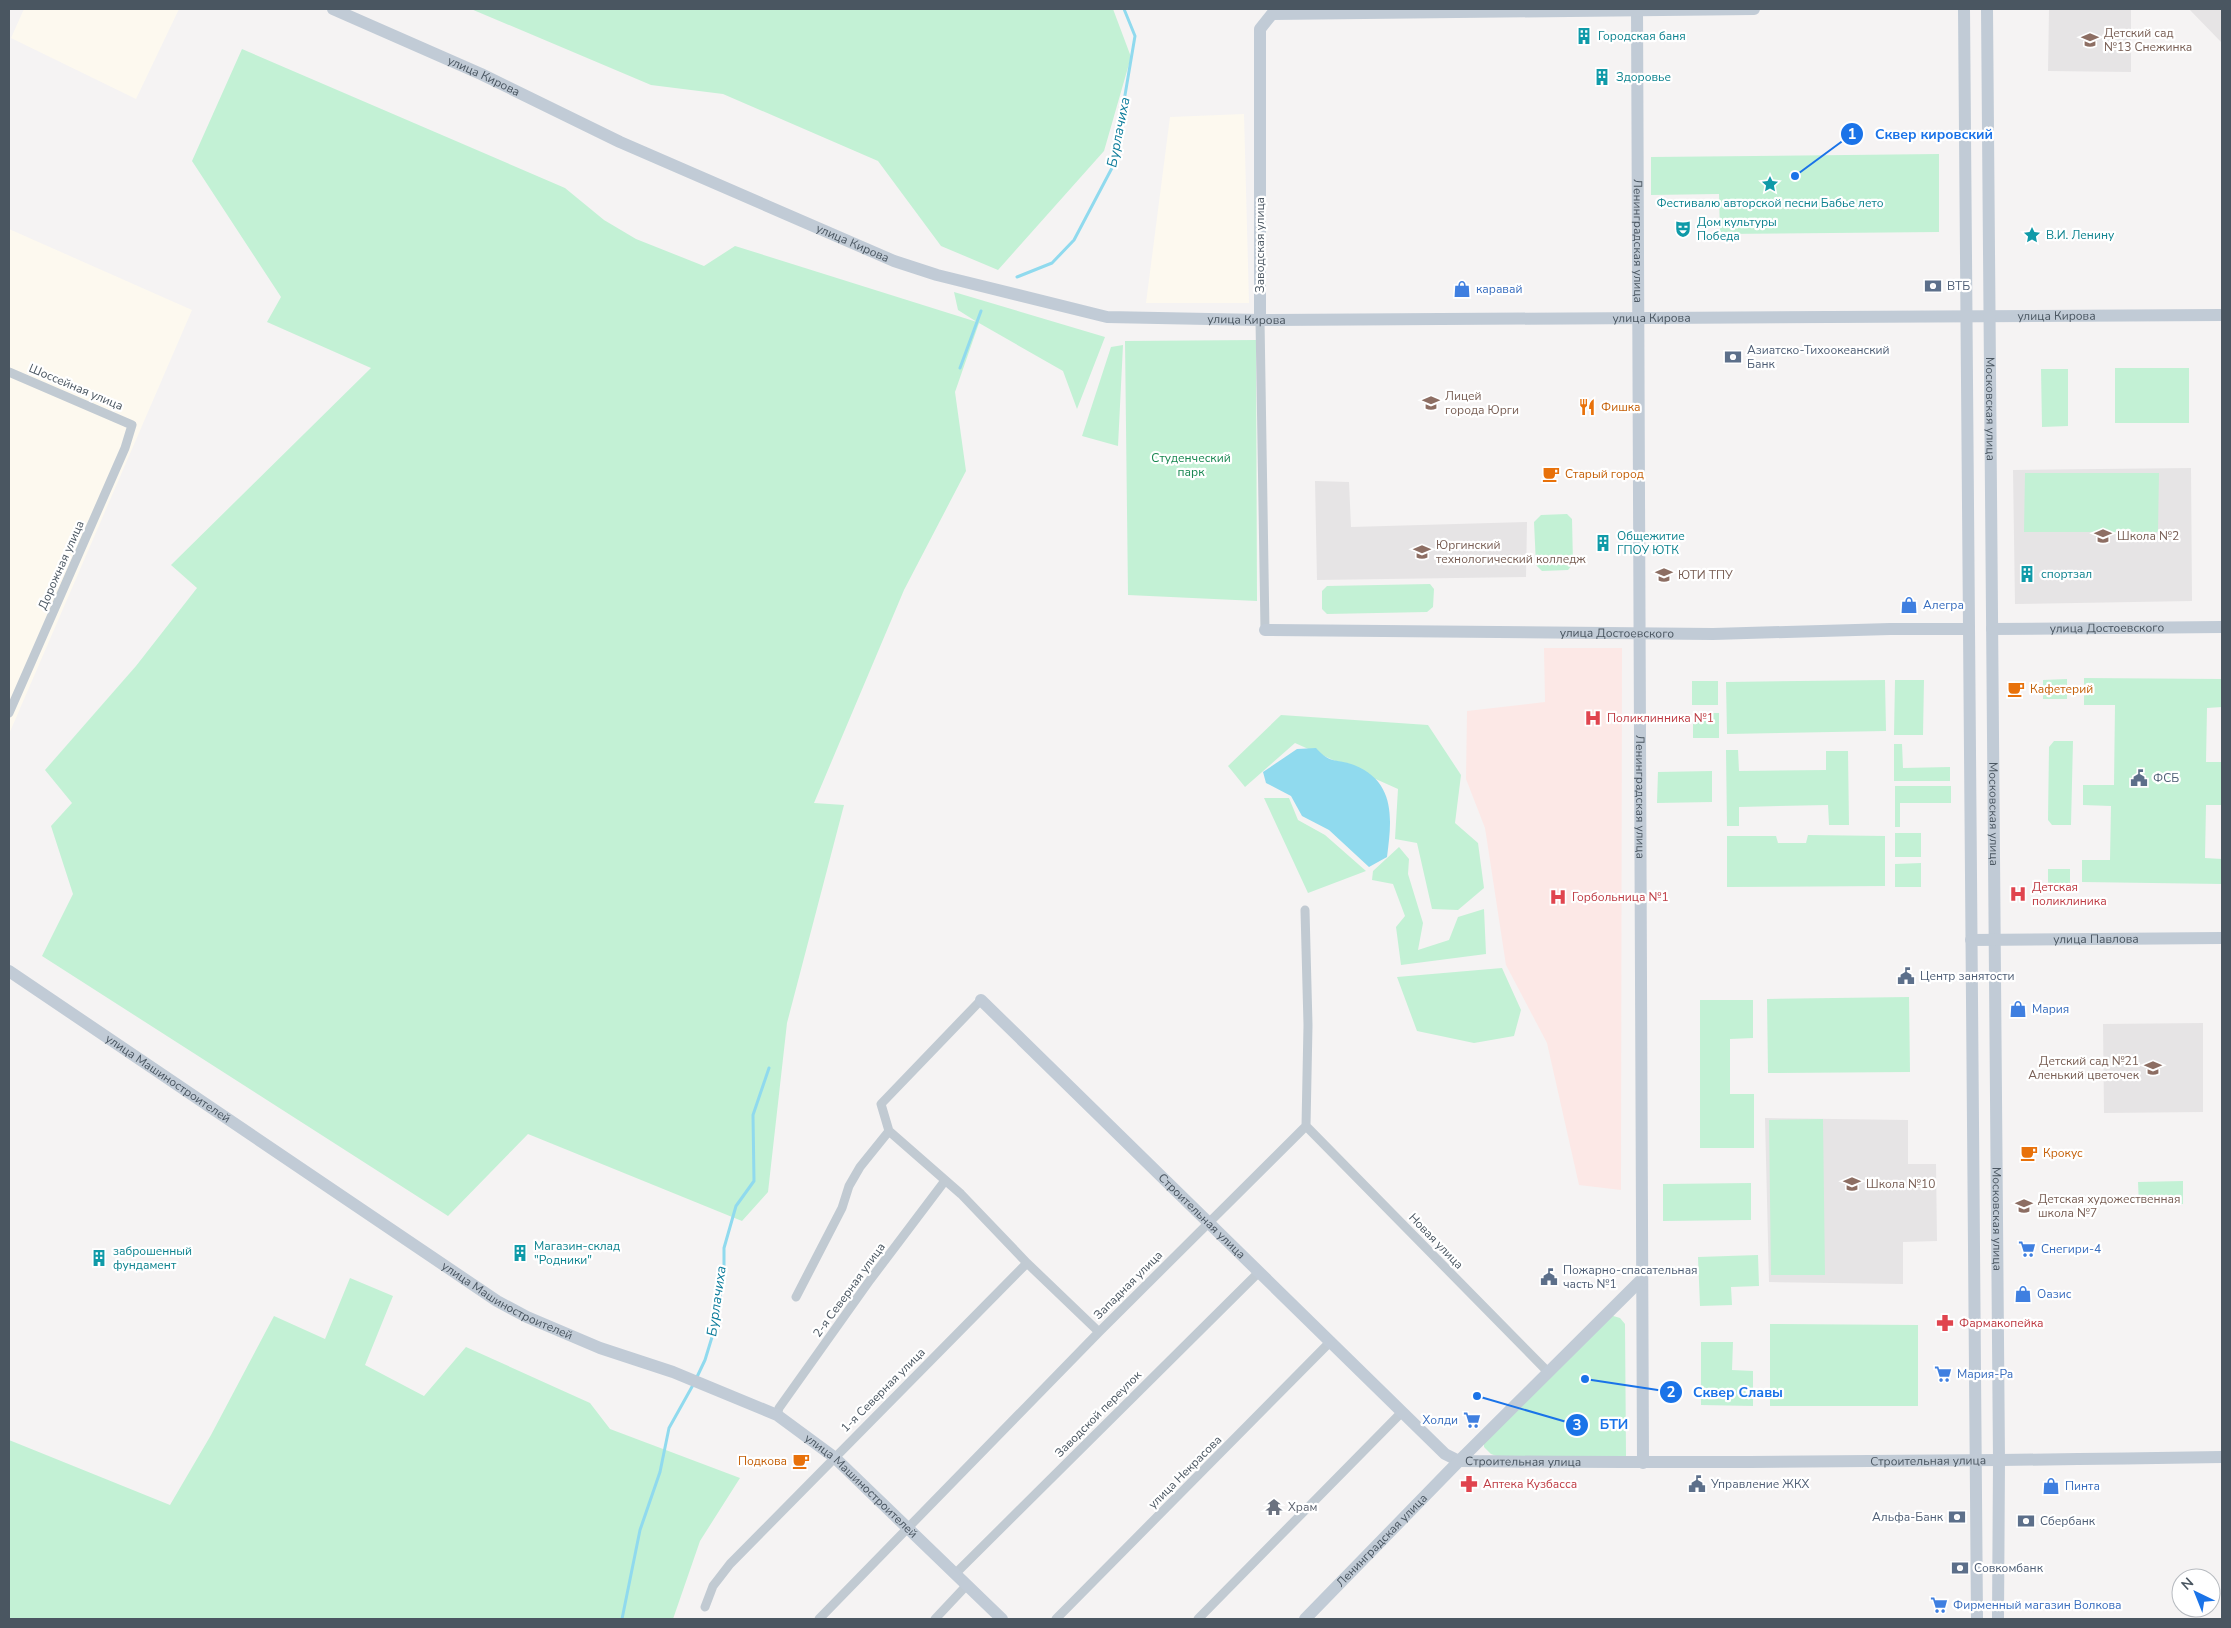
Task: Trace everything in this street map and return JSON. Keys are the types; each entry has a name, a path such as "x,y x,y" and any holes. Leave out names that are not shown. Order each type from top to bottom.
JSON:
{"street":[{"name":"улица Кирова","path":"333,9 482,74 620,142 894,261 937,275 1107,317 1260,320 2222,314"},
{"path":"1305,11 1754,9"},
{"name":"Московская улица","path":"1964,9 1970,940 1977,1619"},
{"name":"Московская улица","path":"1987,9 1999,1461 1998,1619"},
{"name":"Ленинградская улица","path":"1637,10 1643,1463"},
{"name":"Заводская улица","path":"1265,630 1260,320 1260,29 1272,14 1305,11"},
{"name":"Шоссейная улица","path":"9,372 132,425"},
{"name":"Дорожная улица","path":"9,713 13,694 125,448 132,425"},
{"name":"улица Достоевского","path":"1992,629 2222,627"},
{"name":"улица Достоевского","path":"1265,630 1713,634 1890,629 1968,629"},
{"path":"1305,910 1308,1025 1306,1126"},
{"name":"улица Павлова","path":"1970,940 2222,938"},
{"name":"улица Машиностроителей","path":"9,971 497,1301 527,1317 600,1348 673,1372 777,1415 834,1457 1002,1619"},
{"path":"981,1000 881,1104 889,1131 944,1182 961,1194 1027,1263 1099,1332"},
{"name":"Строительная улица","path":"981,1000 1445,1454 1459,1461 1643,1463 1975,1462 2222,1457"},
{"name":"Западная улица","path":"819,1619 1099,1332 1306,1126"},
{"name":"Новая улица","path":"1306,1126 1548,1372"},
{"path":"796,1297 842,1208 849,1186 860,1167 889,1131"},
{"name":"2-я Северная улица","path":"777,1415 779,1408 870,1280 944,1182"},
{"name":"1-я Северная улица","path":"705,1607 713,1586 730,1564 1027,1263"},
{"name":"Заводской переулок","path":"955,1574 1259,1272"},
{"name":"Ленинградская улица","path":"1304,1619 1641,1280"},
{"name":"улица Некрасова","path":"1056,1619 1331,1342"},
{"path":"1198,1619 1402,1412"},
{"path":"935,1619 966,1586"}],"shaded area":[{"path":"24,9 179,9 136,99 11,38"},
{"name":"Детский сад №13 Снежинка","path":"2049,9 2131,9 2131,72 2048,71"},
{"path":"2189,9 2222,9 2222,43"},
{"path":"1244,114 1249,303 1146,303 1170,117"},
{"path":"9,229 192,310 9,734"},
{"name":"Школа №2","path":"2191,468 2192,601 2015,604 2013,470"},
{"name":"Юргинский технологический колледж","path":"1315,481 1349,482 1351,527 1527,522 1526,577 1317,580"},
{"name":"Горбольница №1","path":"1544,648 1622,648 1621,1190 1579,1185 1547,1043 1506,965 1485,828 1466,779 1467,711 1545,702"},
{"name":"Детский сад №21 Аленький цветочек","path":"2203,1023 2203,1112 2104,1113 2103,1024"},
{"name":"Школа №10","path":"1765,1118 1908,1120 1908,1164 1936,1164 1937,1241 1903,1242 1903,1284 1769,1282"}],"green space":[{"path":"471,9 1113,9 1131,57 1104,151 998,270 941,246 878,161 723,94 651,85"},
{"path":"242,49 565,188 604,220 636,239 704,266 735,246 977,322 958,310 954,292 1105,337 1077,409 1063,371 979,323 955,392 966,471 904,590 814,803 844,805 787,1023 768,1192 742,1221 528,1134 448,1216 42,956 73,894 51,826 72,803 45,770 136,666 197,588 171,565 371,368 267,322 281,297 192,161"},
{"path":"1939,154 1939,232 1720,234 1719,194 1651,195 1651,157"},
{"name":"Студенческий парк","path":"1256,340 1257,601 1128,595 1125,341"},
{"path":"1123,345 1118,446 1082,436 1111,347"},
{"path":"2115,368 2189,368 2189,423 2115,423"},
{"path":"2041,369 2068,369 2068,426 2042,427"},
{"path":"2025,473 2159,473 2158,532 2024,532"},
{"path":"1567,514 1572,519 1573,564 1568,570 1542,571 1536,565 1534,522 1541,515"},
{"path":"1430,584 1434,589 1433,607 1427,612 1327,614 1322,609 1322,591 1327,586"},
{"path":"2084,678 2222,679 2222,707 2207,708 2206,762 2222,762 2222,805 2206,805 2205,858 2222,859 2222,884 2082,882 2082,860 2110,860 2111,806 2083,805 2083,785 2114,785 2115,705 2084,705"},
{"path":"2067,679 2067,699 2043,699 2043,680"},
{"path":"1885,680 1886,731 1727,734 1726,682"},
{"path":"1895,680 1924,680 1923,735 1894,735"},
{"path":"1692,681 1718,681 1718,705 1692,705"},
{"path":"1693,713 1719,713 1719,738 1693,738"},
{"path":"1281,715 1428,725 1461,775 1455,823 1478,843 1484,888 1458,910 1432,909 1417,843 1395,839 1398,789 1295,743 1245,787 1228,766"},
{"path":"2054,741 2073,741 2071,825 2052,825 2048,820 2049,747"},
{"path":"1894,744 1902,744 1903,768 1950,767 1950,781 1894,781"},
{"path":"1726,750 1738,750 1739,771 1826,770 1826,751 1848,751 1849,825 1829,825 1828,805 1739,807 1739,826 1727,826"},
{"path":"1712,771 1712,802 1657,803 1658,772"},
{"path":"1895,786 1951,786 1951,803 1900,803 1900,827 1895,827"},
{"path":"1264,798 1289,798 1298,820 1325,835 1366,871 1308,893"},
{"path":"1895,833 1921,833 1921,857 1895,857"},
{"path":"1808,835 1885,836 1885,886 1727,887 1727,836 1776,836 1778,843 1806,843"},
{"path":"1399,847 1409,859 1408,874 1423,923 1418,950 1449,940 1458,917 1484,909 1486,954 1401,965 1396,927 1405,916 1393,884 1372,880 1373,871"},
{"path":"1921,863 1921,887 1895,887 1895,864"},
{"path":"2048,869 2070,869 2070,891 2048,891"},
{"path":"1502,968 1521,1010 1514,1036 1474,1043 1417,1031 1397,977"},
{"path":"1909,997 1910,1072 1768,1073 1767,999"},
{"path":"1700,1000 1753,1000 1753,1038 1730,1039 1730,1094 1754,1094 1754,1148 1700,1148"},
{"path":"1823,1119 1825,1275 1771,1275 1769,1120"},
{"path":"2183,1181 2183,1204 2139,1205 2138,1182"},
{"path":"1751,1183 1751,1220 1663,1221 1663,1184"},
{"path":"1758,1255 1759,1286 1731,1287 1732,1305 1700,1306 1698,1257"},
{"path":"350,1278 393,1296 365,1365 424,1396 466,1347 590,1403 610,1429 740,1478 700,1541 673,1619 9,1619 9,1440 170,1505 211,1435 274,1316 325,1339"},
{"path":"1610,1315 1620,1318 1625,1324 1626,1456 1499,1457 1491,1454 1484,1447 1484,1440"},
{"path":"1770,1324 1918,1325 1918,1406 1770,1406"},
{"path":"1701,1342 1733,1342 1732,1370 1753,1371 1753,1406 1701,1405"}],"water":[{"path":"1316,748 1330,759 1354,765 1368,772 1378,781 1384,792 1390,816 1387,857 1369,867 1329,830 1302,816 1291,796 1266,783 1263,772 1297,749"}],"waterway":[{"name":"Бурлачиха","path":"1017,277 1052,263 1074,240 1113,166 1135,36 1124,9"},
{"name":"Бурлачиха","path":"960,368 981,311"},
{"name":"Бурлачиха","path":"696,1379 705,1360 716,1324 724,1271 724,1248 736,1206 754,1181 753,1115 769,1068"},
{"name":"Бурлачиха","path":"622,1619 640,1530 660,1472 669,1428 693,1385"}],"place":[{"name":"Городская баня","path":"1584,36"},
{"name":"Детский сад №13 Снежинка","path":"2090,40"},
{"name":"Здоровье","path":"1602,77"},
{"name":"Сквер кировский","path":"1795,176"},
{"name":"Фестивалю авторской песни Бабье лето","path":"1770,184"},
{"name":"Дом культуры Победа","path":"1683,229"},
{"name":"В.И. Ленину","path":"2032,235"},
{"name":"ВТБ","path":"1933,286"},
{"name":"каравай","path":"1462,289"},
{"name":"Азиатско-Тихоокеанский Банк","path":"1733,357"},
{"name":"Лицей города Юрги","path":"1431,403"},
{"name":"Фишка","path":"1587,407"},
{"name":"Старый город","path":"1551,474"},
{"name":"Школа №2","path":"2103,536"},
{"name":"Общежитие ГПОУ ЮТК","path":"1603,543"},
{"name":"Юргинский технологический колледж","path":"1422,552"},
{"name":"спортзал","path":"2027,574"},
{"name":"ЮТИ ТПУ","path":"1664,575"},
{"name":"Алегра","path":"1909,605"},
{"name":"Кафетерий","path":"2016,689"},
{"name":"Поликлинника №1","path":"1593,718"},
{"name":"ФСБ","path":"2139,778"},
{"name":"Детская поликлиника","path":"2018,894"},
{"name":"Горбольница №1","path":"1558,897"},
{"name":"Центр занятости","path":"1906,976"},
{"name":"Мария","path":"2018,1009"},
{"name":"Детский сад №21 Аленький цветочек","path":"2153,1068"},
{"name":"Крокус","path":"2029,1153"},
{"name":"Школа №10","path":"1852,1184"},
{"name":"Детская художественная школа №7","path":"2024,1206"},
{"name":"Снегири-4","path":"2027,1249"},
{"name":"Магазин-склад \"Родники\"","path":"520,1253"},
{"name":"заброшенный фундамент","path":"99,1258"},
{"name":"Пожарно-спасательная часть №1","path":"1549,1277"},
{"name":"Оазис","path":"2023,1294"},
{"name":"Фармакопейка","path":"1945,1323"},
{"name":"Мария-Ра","path":"1943,1374"},
{"name":"Сквер Славы","path":"1585,1379"},
{"name":"БТИ","path":"1477,1396"},
{"name":"Холди","path":"1472,1420"},
{"name":"Подкова","path":"801,1461"},
{"name":"Аптека Кузбасса","path":"1469,1484"},
{"name":"Управление ЖКХ","path":"1697,1484"},
{"name":"Пинта","path":"2051,1486"},
{"name":"Храм","path":"1274,1507"},
{"name":"Альфа-Банк","path":"1957,1517"},
{"name":"Сбербанк","path":"2026,1521"},
{"name":"Совкомбанк","path":"1960,1568"},
{"name":"Фирменный магазин Волкова","path":"1939,1605"}]}
